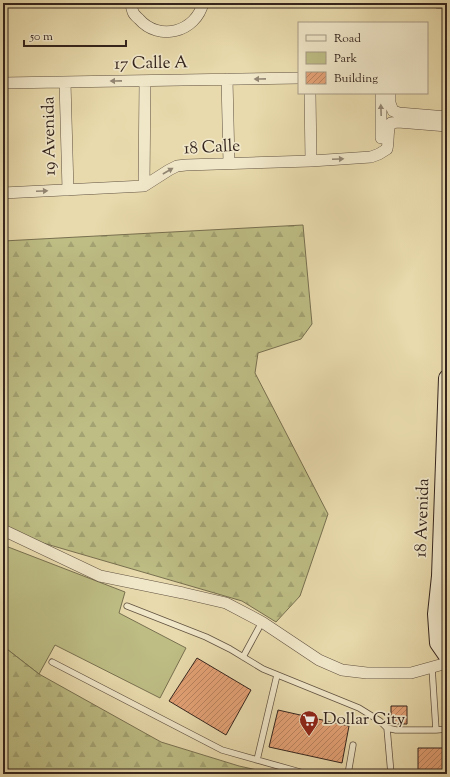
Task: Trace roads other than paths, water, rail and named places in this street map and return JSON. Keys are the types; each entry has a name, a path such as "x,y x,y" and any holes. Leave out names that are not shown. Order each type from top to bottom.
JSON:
{"street":[{"path":"130,3 133,13 144,25 160,32 176,31 191,24 201,11 203,3"},
{"path":"439,3 447,3"},
{"name":"17 Calle A","path":"3,83 298,78"},
{"path":"227,79 229,163"},
{"path":"3,193 144,186 144,81"},
{"name":"19 Avenida","path":"65,82 68,190"},
{"path":"310,94 311,161"},
{"path":"379,154 381,146 381,94"},
{"path":"390,94 390,103 393,111 399,114 447,117"},
{"path":"379,154 387,149 389,127 391,123 398,122 447,126"},
{"name":"18 Calle","path":"144,186 168,170 177,166 311,161 371,157 379,154"},
{"name":"18 Avenida","path":"447,378 440,576 436,614 438,643 447,656"},
{"path":"3,530 100,576 226,603 262,622 318,660 342,670 367,673 411,673 447,663"}],"lane":[{"path":"127,606 206,637 263,669 359,708 380,721 387,728 396,730 447,729"},
{"path":"243,657 262,622"},
{"path":"52,662 222,750 306,774"},
{"path":"432,668 436,730"},
{"path":"258,760 277,675"},
{"path":"387,728 391,774"},
{"path":"348,774 353,745"}],"place":[{"name":"Dollar City","path":"309,737"}]}
